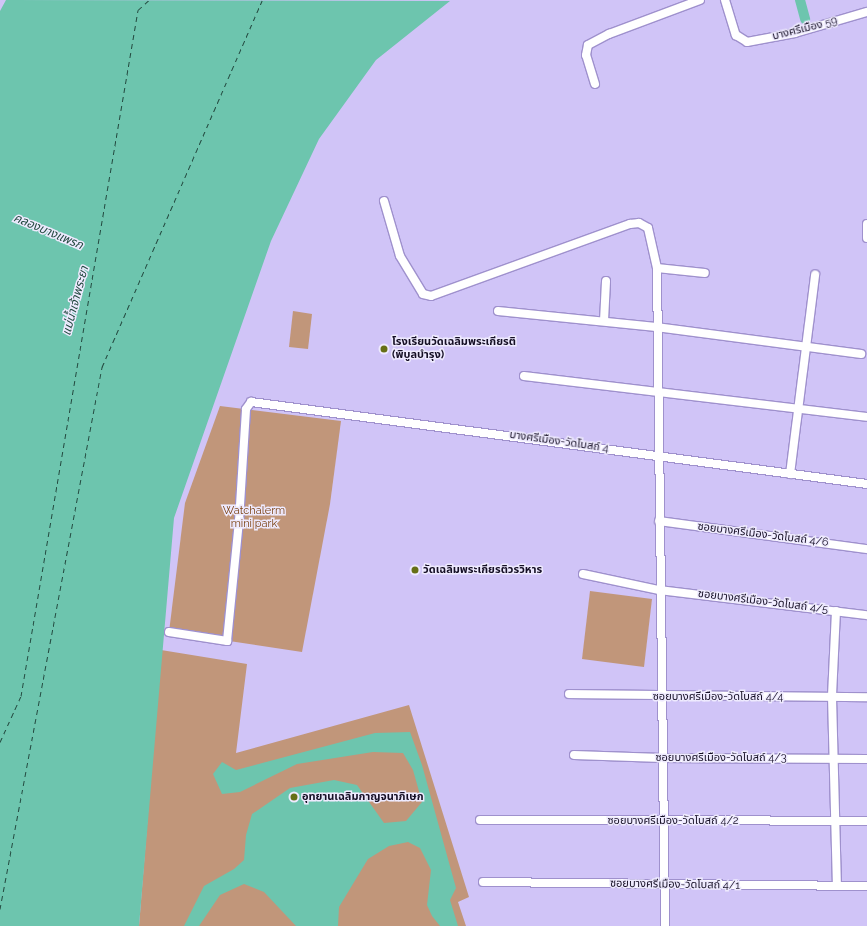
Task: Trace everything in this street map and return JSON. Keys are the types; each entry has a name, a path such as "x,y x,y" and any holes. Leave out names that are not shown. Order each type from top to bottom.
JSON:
{"street":[{"path":"595,84 586,55 588,44 609,34 700,0"},
{"name":"บางศรีเมือง 59","path":"725,0 736,35 742,41 754,42 795,33 867,12"},
{"path":"384,200 400,256 423,294 431,296 639,222 648,228 657,268 656,326 660,456 659,522 665,926"},
{"path":"867,224 867,238"},
{"path":"657,268 705,273"},
{"path":"790,474 796,408 806,347 815,275"},
{"path":"604,321 606,281"},
{"path":"498,311 656,326 861,354"},
{"path":"524,376 867,417"},
{"name":"บางศรีเมือง-วัดโบสถ์ 4","path":"169,632 227,641 238,529 246,409 251,402 867,484"},
{"name":"ซอยบางศรีเมือง-วัดโบสถ์ 4/6","path":"659,522 867,549"},
{"name":"ซอยบางศรีเมือง-วัดโบสถ์ 4/5","path":"583,574 660,590 867,615"},
{"path":"836,611 832,697 834,821 837,886"},
{"name":"ซอยบางศรีเมือง-วัดโบสถ์ 4/4","path":"569,694 661,697 867,697"},
{"name":"ซอยบางศรีเมือง-วัดโบสถ์ 4/3","path":"574,755 662,758 867,759"},
{"name":"ซอยบางศรีเมือง-วัดโบสถ์ 4/2","path":"480,820 663,822 867,821"},
{"name":"ซอยบางศรีเมือง-วัดโบสถ์ 4/1","path":"483,882 867,886"}],"green space":[{"path":"293,311 312,314 308,349 289,347"},
{"name":"Watchalerm mini park","path":"220,406 341,421 330,504 302,652 169,632 185,503"},
{"path":"590,591 652,599 644,667 582,659"},
{"name":"อุทยานเฉลิมกาญจนาภิเษก","path":"161,650 247,664 236,753 409,705 469,897 458,902 466,926 139,926"}],"water":[{"path":"6,0 450,1 376,60 319,139 271,241 174,518 139,926 0,926 0,11"},
{"path":"410,732 422,765 456,888 450,900 458,926 440,926 432,916 427,905 431,870 420,848 408,842 389,846 368,859 339,907 338,926 296,926 264,892 244,884 220,895 199,926 184,926 204,886 234,869 244,860 246,835 252,814 290,788 334,780 357,785 384,823 406,821 422,802 413,770 403,753 373,752 297,764 240,792 222,794 213,774 222,762 236,770 375,733"}],"waterway":[{"path":"800,0 805,19"}],"ferry route":[{"path":"0,742 21,696 138,10 149,0"},
{"path":"0,909 102,367 262,0"}],"place":[{"name":"โรงเรียนวัดเฉลิมพระเกียรติ (พิบูลบำรุง)","path":"384,349"},
{"name":"วัดเฉลิมพระเกียรติวรวิหาร","path":"415,570"},
{"name":"อุทยานเฉลิมกาญจนาภิเษก","path":"294,797"}],"water label":[{"name":"คลองบางแพรก","path":"48,232"},
{"name":"แม่น้ำเจ้าพระยา","path":"76,301"}]}
